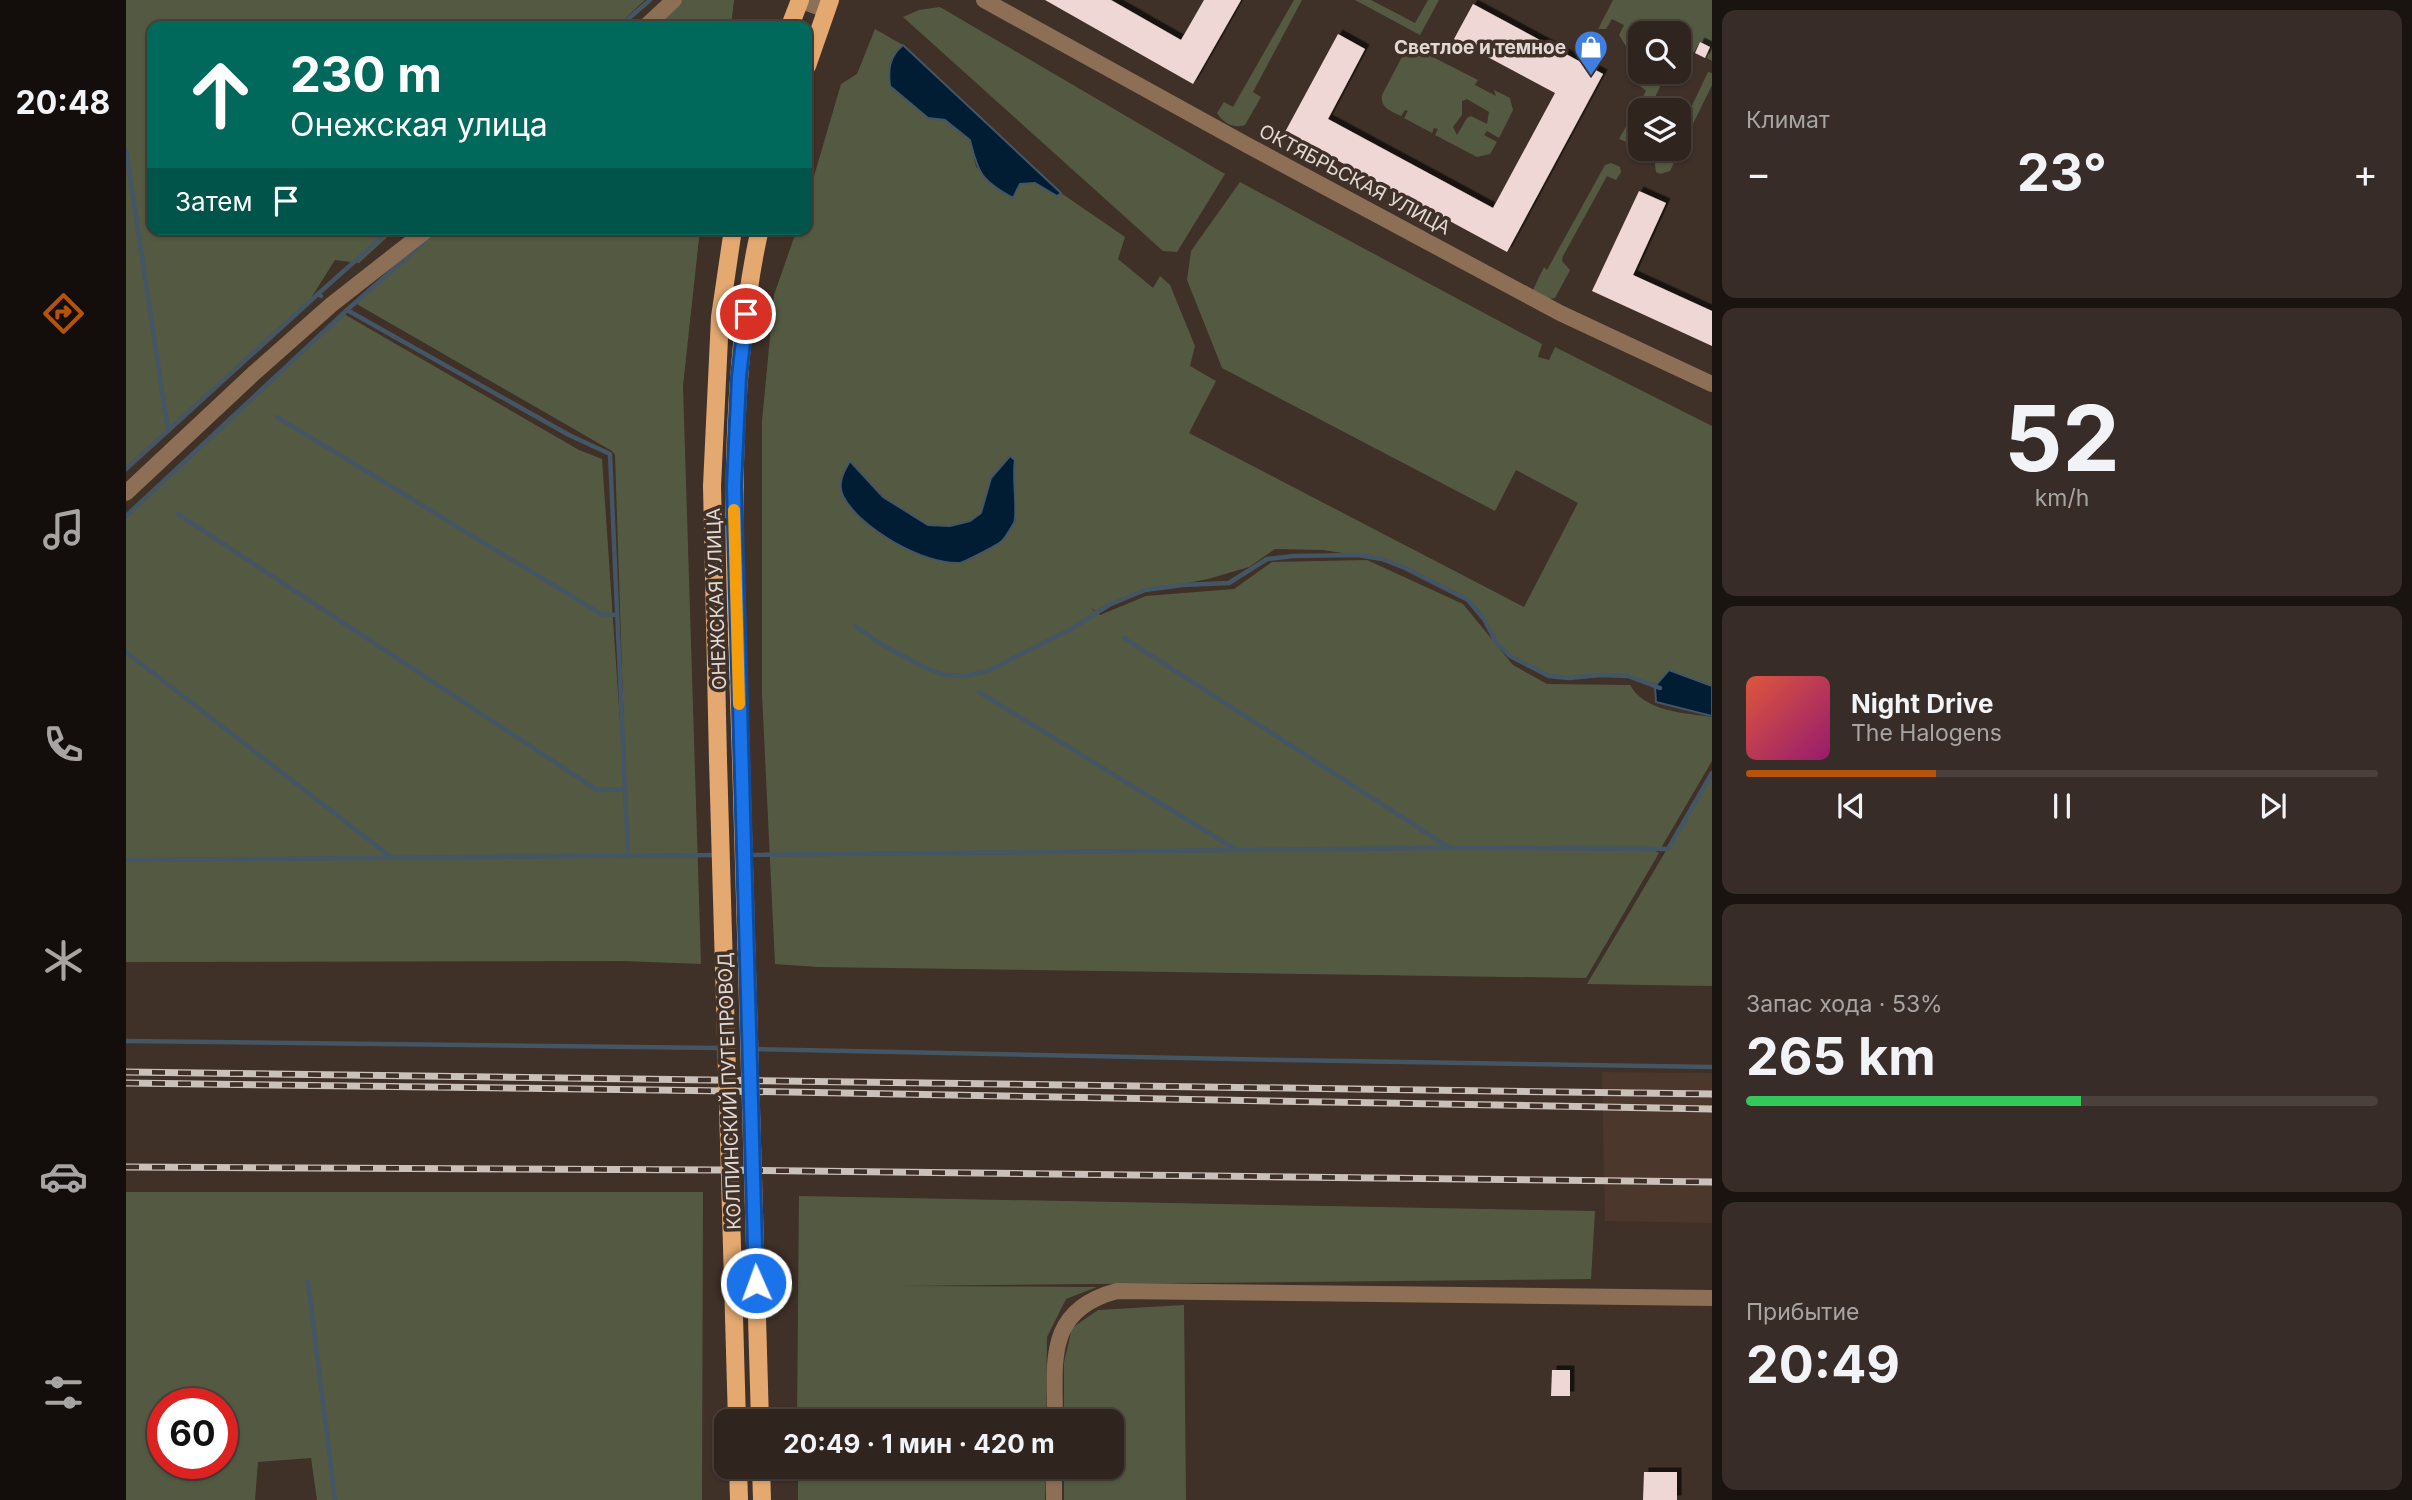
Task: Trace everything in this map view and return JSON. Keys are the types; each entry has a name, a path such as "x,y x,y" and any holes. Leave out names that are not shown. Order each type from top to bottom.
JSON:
{"main road":[{"path":"792,21 799,0"},
{"path":"812,51 828,5"},
{"name":"ОНЕЖСКАЯ УЛИЦА","path":"718,760 712,486 720,317 732,235"},
{"name":"ОНЕЖСКАЯ УЛИЦА","path":"741,760 734,487 739,377 759,235"},
{"name":"КОЛПИНСКИЙ ПУТЕПРОВОД","path":"718,760 737,1409"},
{"name":"КОЛПИНСКИЙ ПУТЕПРОВОД","path":"741,760 760,1409"},
{"path":"738,1479 739,1500"},
{"path":"761,1479 762,1500"}],"street":[{"path":"651,21 674,0"},
{"path":"799,0 828,5"},
{"name":"ОКТЯБРЬСКАЯ УЛИЦА","path":"984,0 1560,313 1712,384"},
{"path":"126,493 331,304 420,235"},
{"path":"1055,1409 1054,1354 1063,1328 1082,1306 1099,1296 1117,1291 1712,1298"},
{"path":"1054,1479 1054,1500"}],"shaded area":[{"path":"1602,1072 1712,1073 1712,1223 1605,1221"}],"green space":[{"path":"126,0 645,0 622,21 147,21 147,235 389,235 359,263 335,260 311,298 126,467"},
{"path":"680,0 734,0 732,21 657,21"},
{"path":"1294,0 1302,0 1253,92 1261,97 1245,125 1229,124 1217,113 1224,102 1233,107"},
{"path":"1355,0 1371,0 1415,23 1428,0 1439,0 1420,35"},
{"path":"1613,0 1712,0 1712,61 1707,58 1711,47 1700,42 1694,52 1691,51 1691,21 1628,21 1628,48 1619,35 1624,25 1612,19 1606,29 1598,29"},
{"path":"940,7 1225,174 1177,252 1163,251 903,17 919,10"},
{"path":"875,29 903,45 895,52 928,118 944,120 970,140 976,167 1013,198 1020,184 1035,183 1056,196 1061,193 1125,237 1118,259 1153,288 1160,276 1170,285 1195,346 1190,366 1216,381 1189,433 1524,607 1578,503 1516,470 1495,511 1222,368 1187,280 1191,251 1240,182 1542,344 1538,357 1549,360 1555,347 1712,426 1712,686 1669,671 1656,684 1628,676 1549,676 1510,656 1496,642 1484,619 1468,600 1382,559 1323,550 1275,549 1249,567 1208,579 1138,593 1098,612 1090,608 1100,615 1146,596 1234,589 1272,562 1367,560 1463,604 1513,665 1547,684 1630,685 1645,701 1655,706 1712,717 1712,761 1661,848 1652,849 1659,853 1586,978 818,967 775,964 762,694 762,421 774,295 795,235 812,235 812,183 841,84 857,74","holes":["1009,456 1015,460 1012,473 1016,520 1001,542 964,562 946,563 884,537 856,514 842,494 870,486 928,525 950,526 970,521 981,513 991,478"]},
{"path":"1417,49 1478,80 1475,85 1496,96 1494,90 1510,98 1513,110 1499,138 1487,131 1484,135 1497,142 1490,154 1477,157 1435,135 1438,129 1434,128 1432,133 1404,118 1408,111 1405,110 1401,116 1384,106 1382,95 1404,53","holes":["1467,99 1489,112 1487,124 1471,116 1457,135 1453,127 1462,115 1462,101"]},
{"path":"1708,72 1712,73 1712,85 1691,128 1691,108"},
{"path":"1661,84 1655,98 1642,98 1646,91 1639,85"},
{"path":"1628,123 1628,142 1619,139"},
{"path":"1656,161 1675,161 1670,171 1660,174 1656,172"},
{"path":"1611,163 1620,167 1621,172 1616,180 1607,176 1563,256 1562,261 1570,270 1555,298 1548,299 1533,290 1544,267 1547,270 1605,165"},
{"path":"429,235 699,235 683,386 701,964 623,961 126,962 126,517 344,314 579,450 602,459 627,824 615,455 355,303"},
{"path":"1712,773 1712,986 1587,984"},
{"path":"126,1192 703,1192 702,1500 317,1500 311,1458 258,1462 255,1500 126,1500"},
{"path":"799,1196 1595,1211 1591,1279 900,1286 1097,1287 1066,1299 1047,1337 1046,1409 797,1409"},
{"path":"1184,1305 1186,1500 1064,1500 1064,1479 1124,1479 1124,1409 1064,1409 1064,1362 1072,1328 1098,1310"},
{"path":"798,1479 1046,1479 1045,1500 798,1500"}],"water":[{"path":"903,45 1061,193 1057,196 1035,183 1020,184 1013,198 994,187 979,169 970,140 945,120 928,118 890,86 890,64"},
{"path":"1010,456 1015,460 1014,523 1002,541 960,563 929,558 894,542 863,520 851,508 841,491 842,477 850,461 883,497 928,525 950,526 970,521 981,513 991,478"},
{"path":"1669,670 1712,686 1712,716 1656,702 1655,686"}],"building":[{"path":"1045,0 1111,0 1181,40 1204,0 1241,0 1193,84"},
{"path":"1473,4 1603,74 1507,252 1285,132 1338,34 1365,49 1328,119 1493,208 1555,93 1454,39"},
{"path":"1700,42 1710,47 1705,58 1695,53"},
{"path":"1639,191 1666,203 1633,275 1712,311 1712,346 1592,291"},
{"path":"1552,1370 1570,1370 1570,1396 1551,1396"},
{"path":"1644,1472 1677,1472 1677,1500 1643,1500"}],"waterway":[{"path":"626,21 650,0"},
{"path":"126,150 168,431"},
{"path":"318,294 384,235"},
{"path":"126,516 424,242"},
{"path":"126,469 318,294 321,296"},
{"path":"347,310 569,435 610,454 628,856"},
{"path":"277,417 601,614 617,615"},
{"path":"178,514 597,790 625,789"},
{"path":"855,626 884,646 926,668 945,675 966,676 988,671 1071,629 1109,605 1145,590 1229,583 1267,559 1357,555 1382,559 1405,568 1468,600 1484,619 1496,642 1510,656 1549,676 1628,676 1660,688"},
{"path":"1124,638 1450,848"},
{"path":"126,652 391,857"},
{"path":"979,692 1235,849"},
{"path":"748,855 1450,848 1668,849 1712,773"},
{"path":"126,860 715,855"},
{"path":"126,1041 721,1048"},
{"path":"754,1049 1712,1067"},
{"path":"308,1282 335,1500"}],"railway":[{"path":"126,1072 1712,1094"},
{"path":"126,1083 1712,1109"},
{"path":"126,1167 722,1170 1712,1182"}],"slow traffic":[{"path":"734,510 739,704"}],"place":[{"name":"Светлое и темное","path":"1591,77"}],"route":[{"path":"746,314 739,377 734,487 756,1283"}]}
